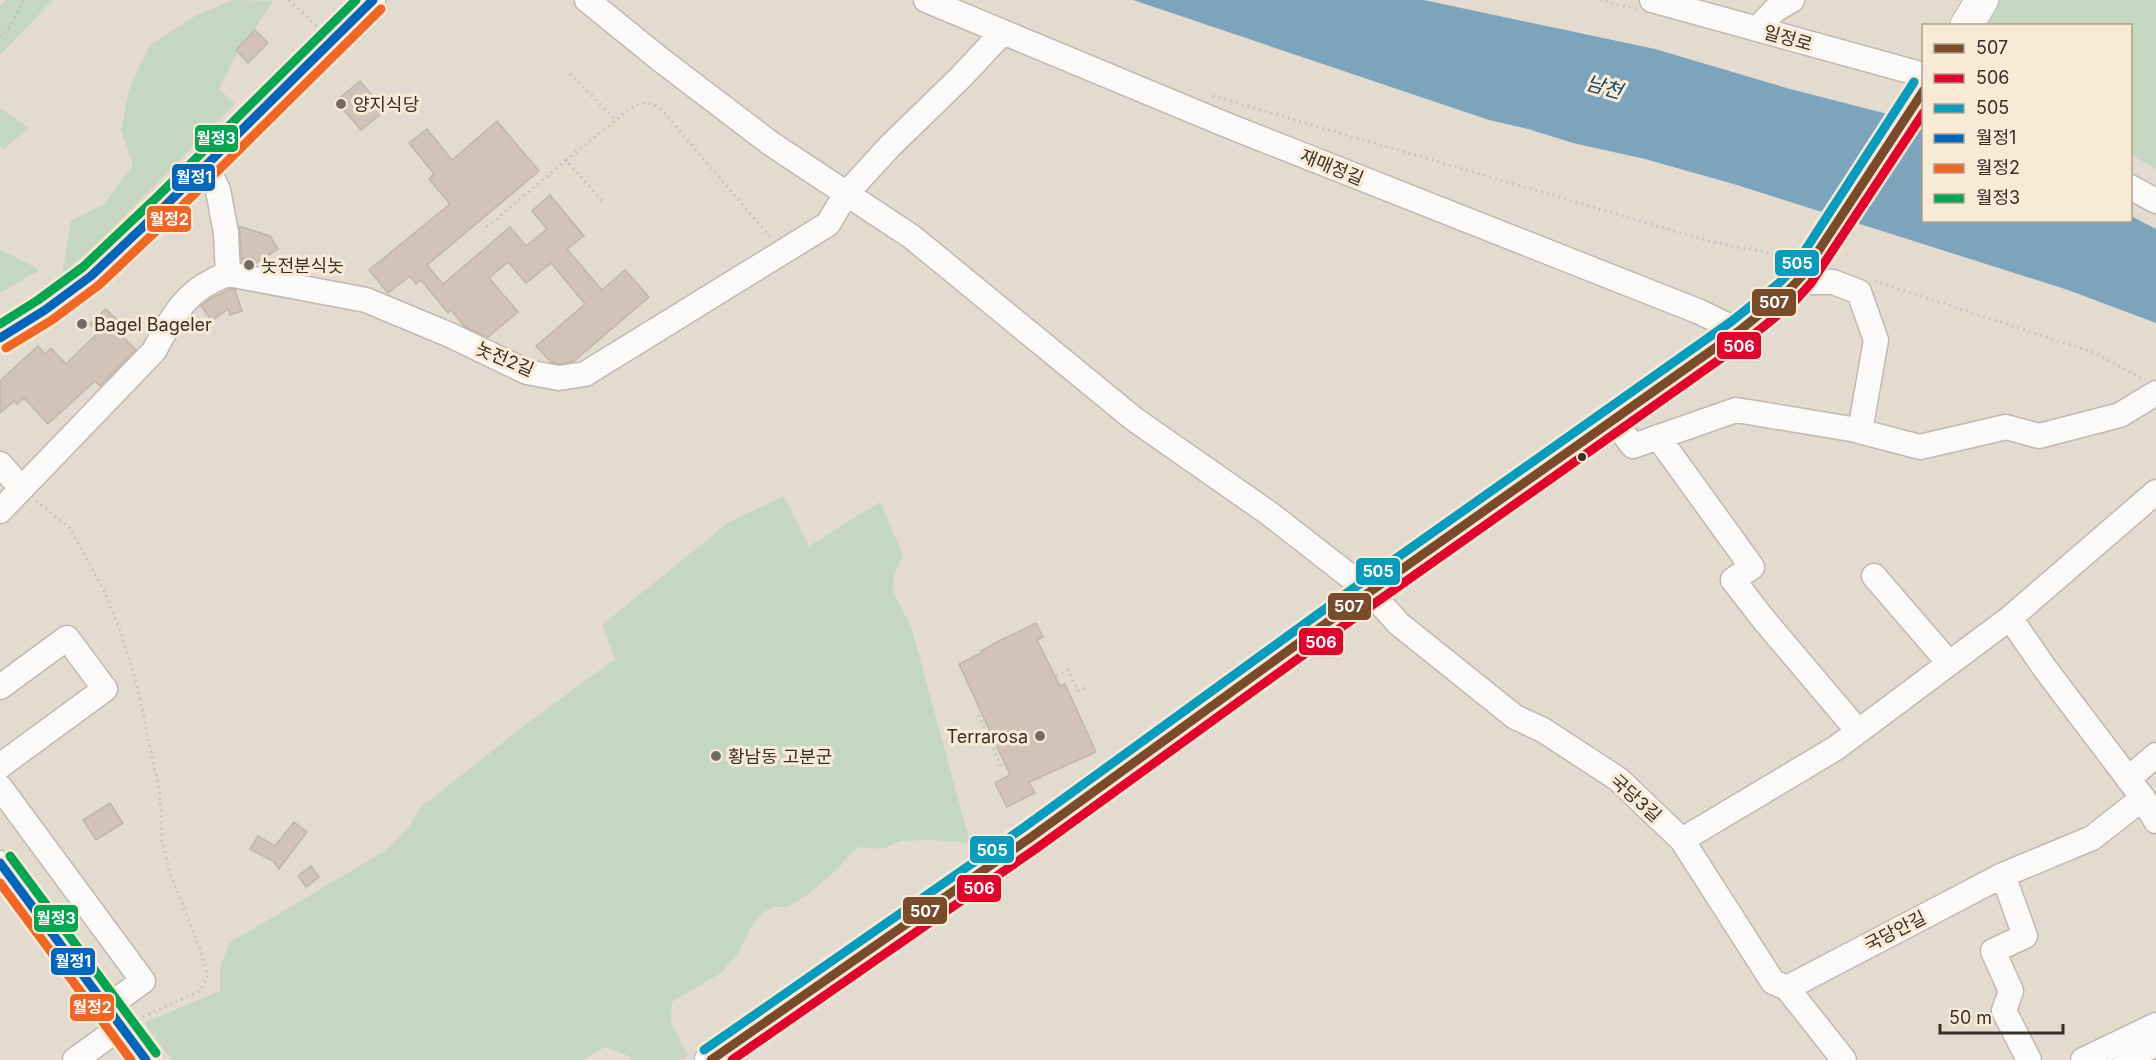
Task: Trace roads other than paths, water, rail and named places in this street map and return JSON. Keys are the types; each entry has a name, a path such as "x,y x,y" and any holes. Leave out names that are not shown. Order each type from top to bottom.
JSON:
{"main road":[{"path":"1967,24 1982,0"},
{"path":"711,1060 1030,838 1370,592 1739,331 1787,292 1805,271 1922,91"}],"street":[{"path":"0,338 45,310 91,276 373,0"},
{"name":"국당3길","path":"587,0 770,143 912,237 1134,419 1270,514 1370,592 1400,624 1515,717 1543,730 1618,779 1682,840 1773,982 1787,988 1844,1060"},
{"name":"재매정길","path":"926,0 1229,126 1700,312 1739,331"},
{"path":"1756,29 1775,10 1792,0"},
{"name":"일정로","path":"1662,1 1922,75"},
{"name":"놋전2길","path":"228,274 366,300 450,335 527,372 559,378 585,374 828,224 846,194 890,146 961,77 1003,32"},
{"path":"0,511 154,351 171,319 187,298 207,281 228,274 226,233 218,190 206,165"},
{"path":"2132,188 2156,201"},
{"path":"1805,271 1859,292 1876,340 1860,431"},
{"path":"1614,421 1633,446 1736,410 1860,431 1920,447 2006,427 2039,436 2120,415 2151,387"},
{"path":"1658,437 1752,567 1733,580 1858,731"},
{"path":"0,464 21,489"},
{"path":"1682,840 1836,748 2010,618 2156,492"},
{"path":"1874,576 1950,663"},
{"path":"2010,618 2046,670 2143,798 2156,821"},
{"path":"0,687 68,638 105,689 0,766"},
{"path":"2128,778 2156,755"},
{"path":"0,787 143,981 107,1007"},
{"name":"국당안길","path":"1787,988 2003,874 2092,838 2143,798"},
{"path":"0,863 146,1060"},
{"path":"2003,874 2025,936 1993,951 2011,991 2004,1011 2030,1060"},
{"path":"2083,1060 2156,1025"},
{"path":"75,1060 122,1026"},
{"path":"2125,1060 2156,1044"}],"water":[{"name":"남천","path":"1133,0 1424,0 1655,49 1790,89 1922,123 1922,222 2132,222 2132,217 2156,229 2156,323 2068,290 1737,185 1645,159 1573,143 1489,120"}],"place":[{"name":"양지식당","path":"341,104"},
{"name":"놋전분식놋","path":"249,265"},
{"name":"Bagel Bageler","path":"82,324"},
{"name":"Terrarosa","path":"1040,736"},
{"name":"황남동 고분군","path":"716,756"}]}
